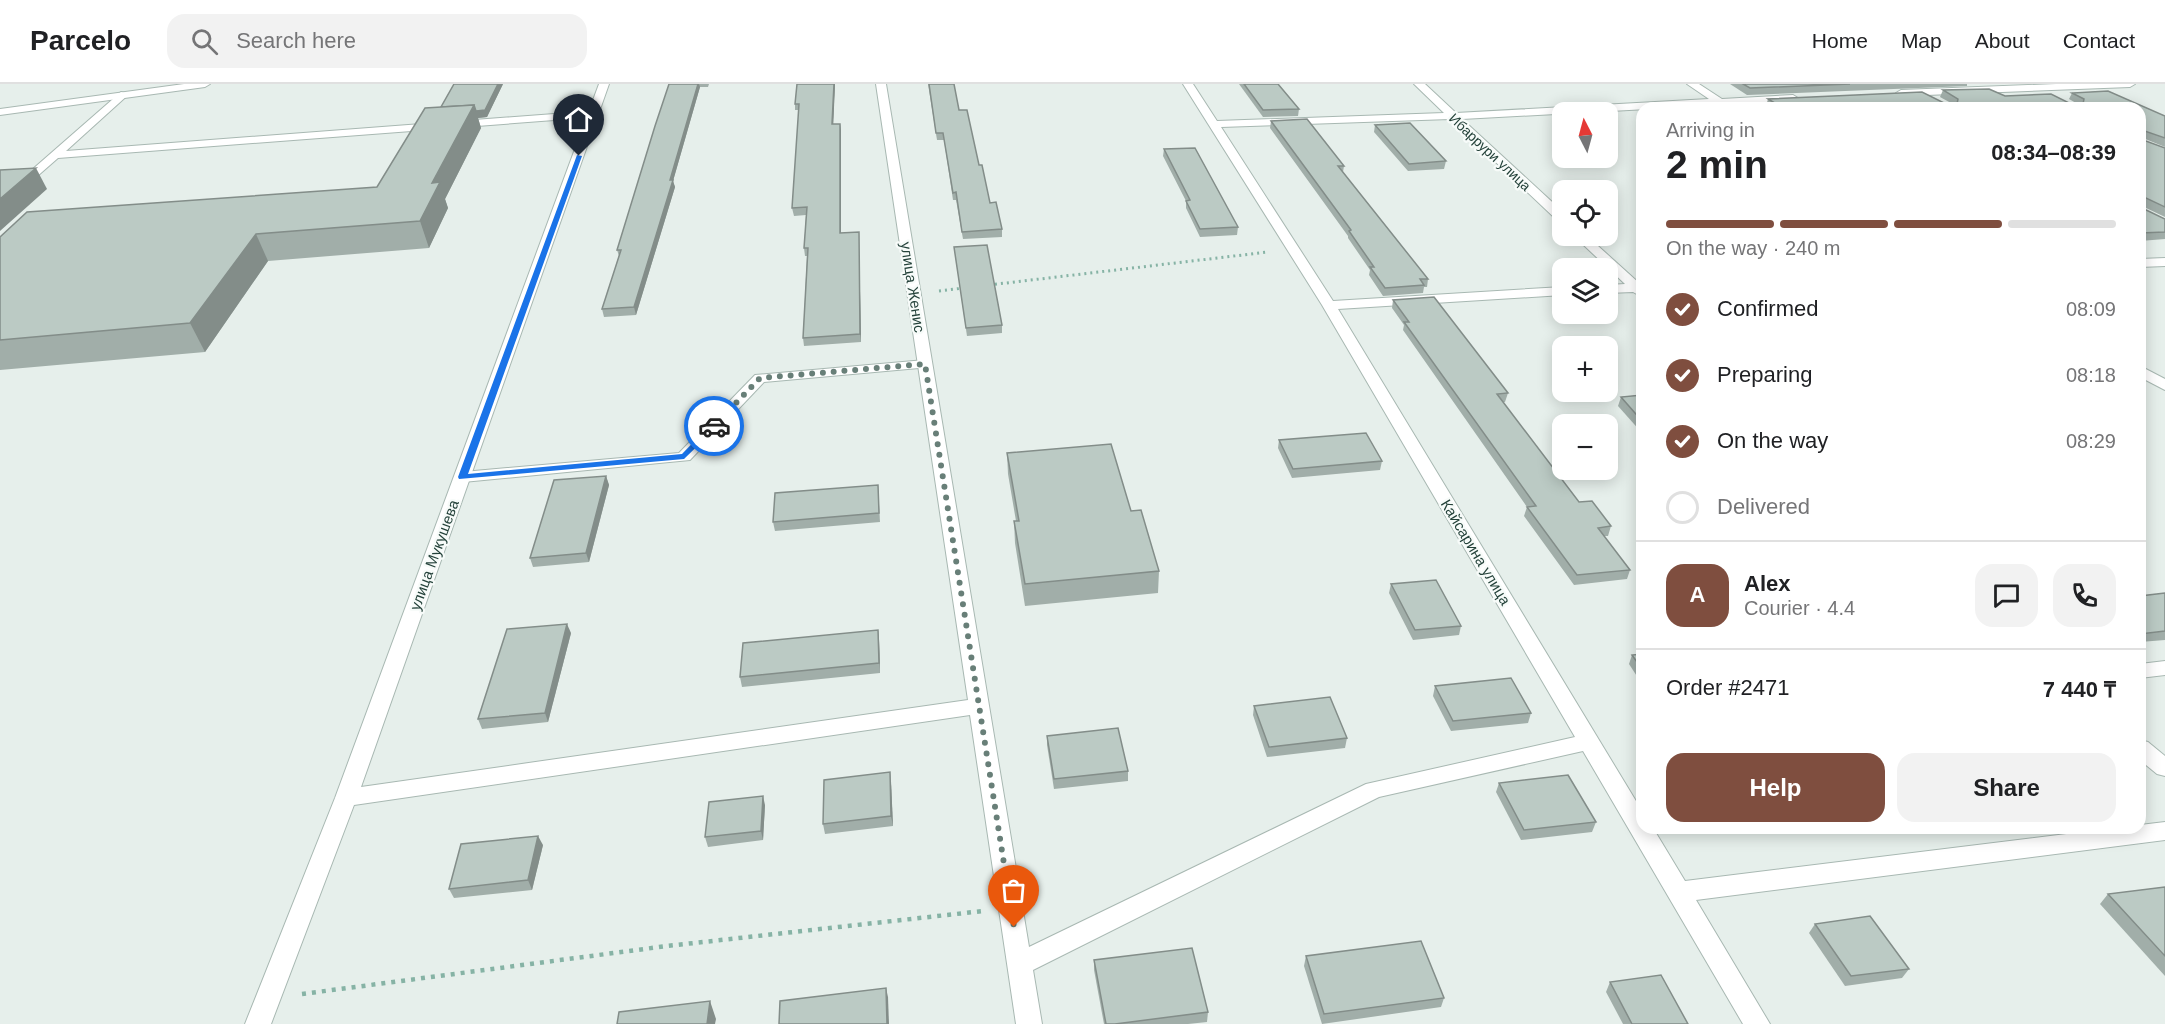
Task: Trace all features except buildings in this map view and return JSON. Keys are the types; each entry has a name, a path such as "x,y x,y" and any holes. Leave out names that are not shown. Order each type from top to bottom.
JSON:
{"street":[{"path":"0,112 205,84"},
{"name":"улица Мукушева","path":"258,1024 346,798 604,84"},
{"name":"улица Женис","path":"881,84 1029,1024"},
{"name":"Кайсарина улица","path":"1188,84 1329,304 1636,821"},
{"name":"Ибаррури улица","path":"1419,84 1552,209"},
{"path":"1692,84 1719,101"},
{"path":"1904,84 1938,102"},
{"path":"2027,84 2056,99"},
{"path":"1885,94 2130,84"},
{"path":"30,177 124,94"},
{"path":"1701,102 1802,98"},
{"path":"1212,124 1451,116 1636,106"},
{"path":"56,155 594,114"},
{"path":"1591,246 1636,285"},
{"path":"2146,263 2165,262"},
{"path":"1618,289 1636,289"},
{"path":"1329,304 1552,292"},
{"path":"462,477 684,457 760,378 925,364"},
{"path":"2146,374 2165,386"},
{"path":"2146,670 2165,668"},
{"path":"346,798 980,706"},
{"path":"1020,964 1374,790 1589,742"},
{"path":"2146,752 2165,768"},
{"path":"2146,833 2165,831"},
{"name":"Кайсарина улица","path":"1644,834 1757,1024"},
{"path":"1678,892 2141,834"}],"path":[{"path":"985,286 1293,249"},
{"path":"914,294 973,287"},
{"path":"268,998 667,946 1011,908"}],"way so far":[{"path":"714,426 760,378 925,364 1014,927"}],"route":[{"path":"579,156 462,477 684,457 714,426"}]}
